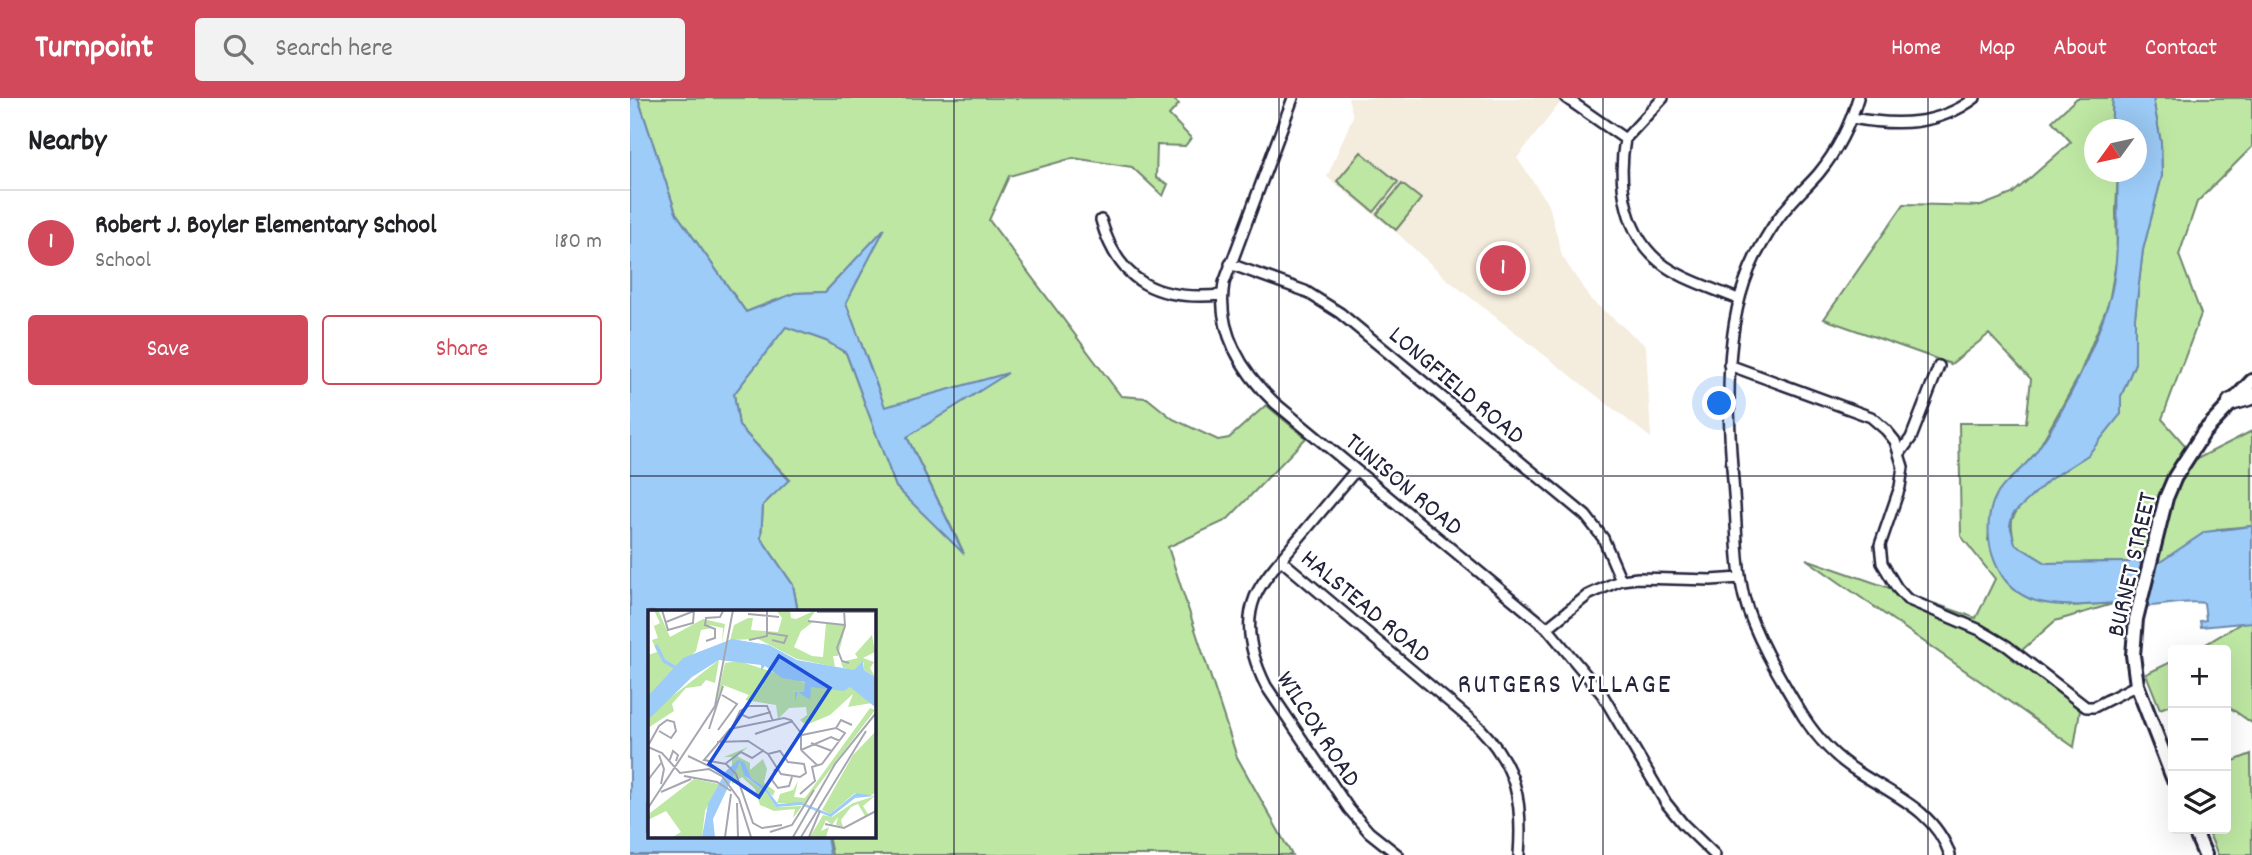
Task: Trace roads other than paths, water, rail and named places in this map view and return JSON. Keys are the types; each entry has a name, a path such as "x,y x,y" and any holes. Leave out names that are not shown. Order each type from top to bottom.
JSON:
{"highway":[{"path":"2231,402 2252,396"}],"street":[{"name":"TUNISON ROAD","path":"1293,98 1230,264 1222,295 1224,316 1233,346 1255,383 1275,403 1547,628 1602,694 1666,803 1712,855"},
{"path":"1566,98 1625,139"},
{"path":"1663,98 1625,139 1623,196 1628,212 1641,243 1651,255 1681,275 1738,299"},
{"path":"1858,98 1852,118 1820,173 1789,204 1763,241 1738,299 1729,365 1740,578 1752,619 1805,718 1836,755 1926,816 1938,829 1950,855"},
{"path":"1852,118 1888,124 1926,121 1961,108 1975,98"},
{"path":"1101,220 1108,245 1116,259 1151,288 1186,294 1222,295"},
{"name":"LONGFIELD ROAD","path":"1230,264 1305,291 1350,322 1586,516 1603,538 1621,580"},
{"path":"1729,365 1871,417 1895,441 1902,467 1900,487 1880,545 1882,563 1907,599 1980,630 2007,646 2086,706 2095,707 2137,685"},
{"path":"1900,453 1911,438 1939,366"},
{"name":"BURNET STREET","path":"2170,771 2137,685 2133,665 2138,608 2166,498 2175,477 2196,442 2252,381"},
{"name":"WILCOX ROAD","path":"1356,470 1266,578 1255,598 1251,618 1251,642 1255,664 1266,686 1349,809 1391,853"},
{"name":"HALSTEAD ROAD","path":"1280,560 1492,740 1504,759 1519,800 1519,855"},
{"path":"1547,628 1588,595 1621,580 1740,578"},
{"path":"2196,834 2205,855"}],"water":[{"path":"630,98 638,98 676,213 746,312 795,293 825,292 885,228 846,303 885,407 1008,373 907,437 964,554 896,487 846,353 826,341 786,327 734,394 739,426 789,480 763,505 761,538 793,585 798,610 648,610 648,838 827,838 830,855 630,855"},
{"path":"2113,98 2153,98 2161,143 2162,176 2143,250 2135,317 2135,363 2121,396 2121,414 2088,455 2049,480 2013,514 2010,525 2015,544 2046,563 2130,562 2132,553 2140,563 2157,564 2205,532 2252,526 2252,622 2201,627 2200,621 2206,620 2204,603 2195,602 2134,607 2116,603 2066,605 2036,601 2011,586 1995,562 1991,548 1989,519 1995,497 2031,459 2058,418 2086,361 2108,304 2115,273 2118,182 2147,182 2147,119 2112,119"}],"place":[{"name":"Robert J. Boyler Elementary School","path":"1503,268"}],"district":[{"name":"RUTGERS VILLAGE","path":"1565,682"}]}
